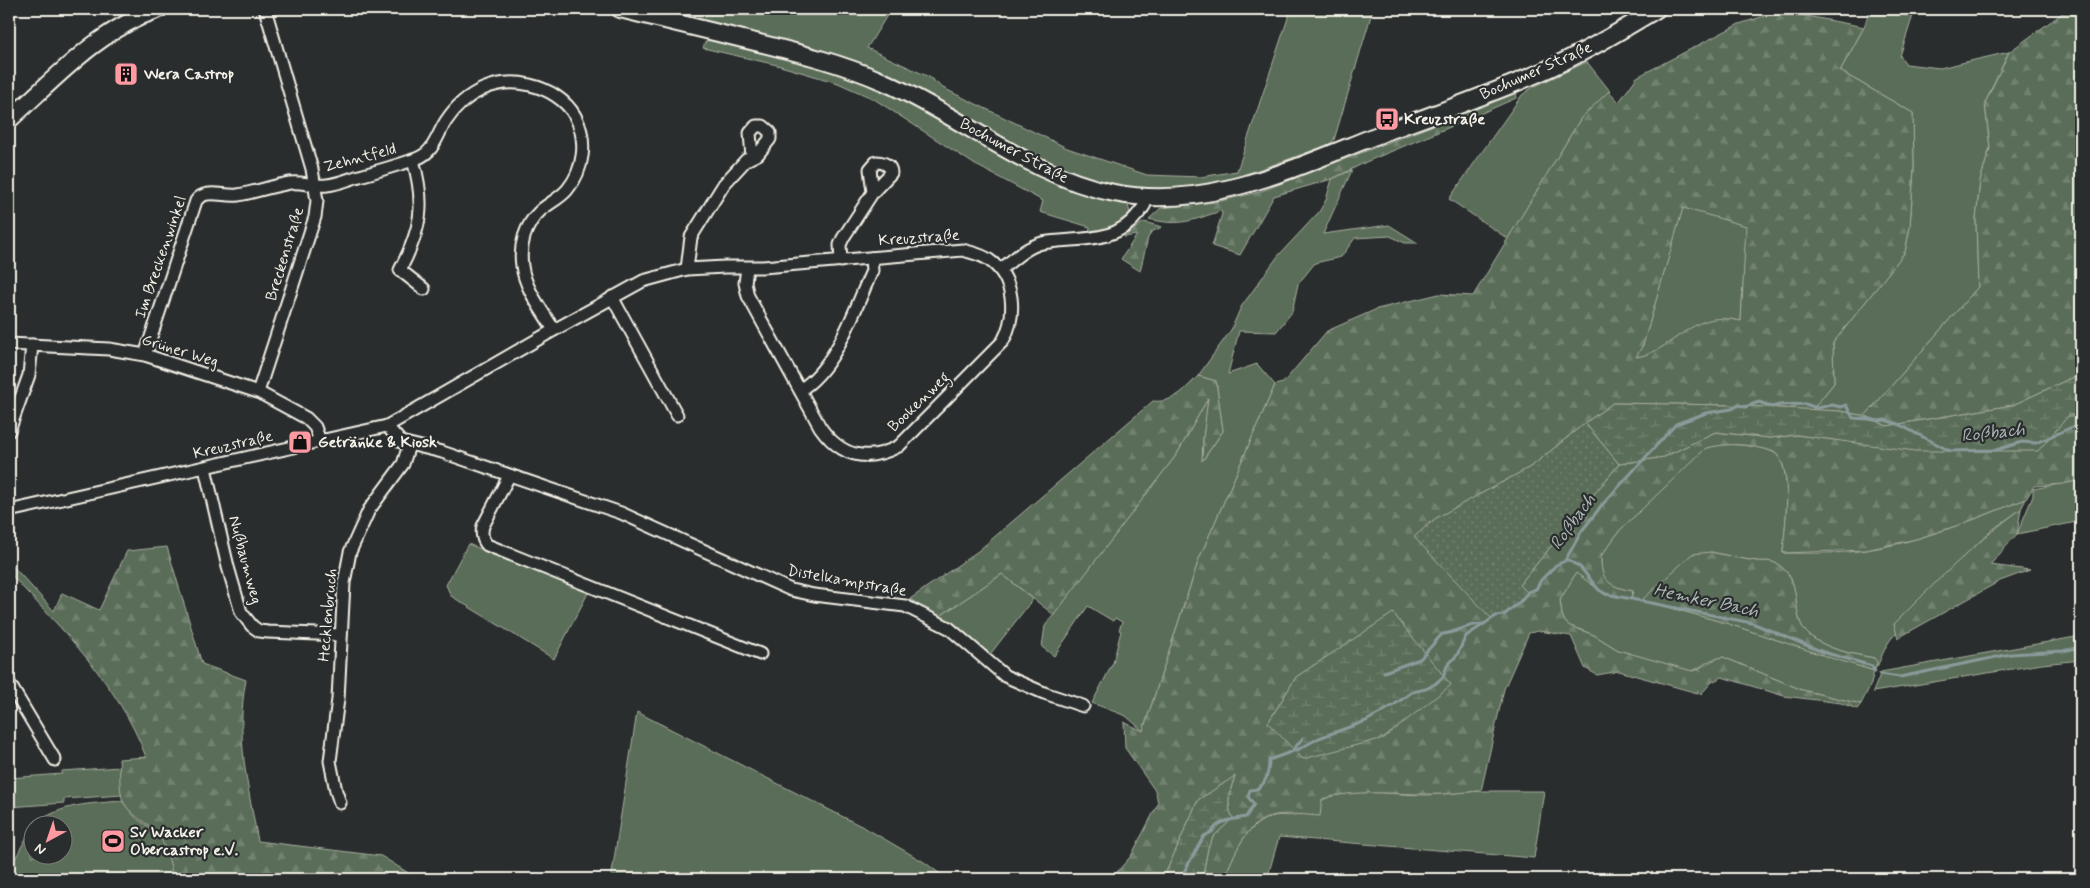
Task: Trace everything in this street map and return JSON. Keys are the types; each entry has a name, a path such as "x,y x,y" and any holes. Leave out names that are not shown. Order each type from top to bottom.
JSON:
{"main road":[{"path":"9,120 94,44 138,17 159,9"},
{"name":"Bochumer Straße","path":"620,9 796,52 867,75 910,94 999,146 1053,173 1102,191 1168,198 1207,193 1258,181 1286,171 1547,69 1586,50 1657,9"}],"street":[{"name":"Breckenstraße","path":"258,392 315,217 317,201 310,160 265,9"},
{"name":"Zehntfeld","path":"315,185 326,186 413,160 431,150 454,110 469,97 484,88 511,82 521,83 551,93 568,107 580,126 583,156 574,180 566,190 538,212 524,235 521,250 522,267 528,285 554,330"},
{"path":"687,269 691,237 724,184 746,160 752,157"},
{"name":"Zehntfeld","path":"413,160 420,189 420,215 410,251 400,270 424,289"},
{"name":"Im Breckenwinkel","path":"145,355 198,198 205,194 229,196 252,193 291,182 315,185"},
{"path":"841,261 840,245 843,238 872,192"},
{"path":"1000,270 1033,246 1042,243 1091,239 1108,235 1124,228 1136,218 1145,205 1147,197"},
{"name":"Kreuzstraße","path":"9,511 387,426 612,297 643,281 687,269 747,268 963,250 984,257 1000,270"},
{"path":"800,390 812,381 832,358 872,271 871,258"},
{"name":"Bookenweg","path":"747,268 745,283 748,296 826,435 840,448 848,452 870,456 886,452 898,446 1003,341 1010,324 1012,305 1010,290 1000,270"},
{"path":"612,297 677,415"},
{"name":"Grüner Weg","path":"9,344 109,349 145,355 258,392 306,418 315,427 320,441"},
{"path":"9,431 30,375 32,345"},
{"path":"387,426 396,438 409,445"},
{"name":"Distelkampstraße","path":"409,445 442,452 622,513 791,590 814,595 905,606 949,628 1005,676 1044,693 1083,706"},
{"name":"Hecklenbruch","path":"340,803 330,761 338,699 344,583 350,552 369,510 403,464 409,445"},
{"name":"Nußbaumweg","path":"205,468 228,568 245,620 259,630 268,632 341,635"},
{"path":"509,476 483,526 481,534 487,545 760,654"},
{"path":"9,683 55,760"}],"green space":[{"path":"647,9 891,9 867,48 929,77 943,88 1067,148 1147,175 1201,177 1237,171 1291,9 1373,9 1334,140 1328,145 1225,182 1169,190 1143,190 1095,182 1046,164 911,85"},
{"path":"1870,9 1915,9 1900,56 1906,64 1940,68 2009,52 1985,103 1990,148 1980,181 1976,220 1978,287 1865,416 1840,411 1812,410 1834,383 1833,343 1905,252 1910,227 1914,168 1913,113 1840,71 1864,27"},
{"path":"2068,9 2081,9 2081,376 2069,379 2013,405 1887,426 1865,416 1978,287 1976,220 1980,181 1990,148 1985,103 2009,52"},
{"path":"1771,14 1802,15 1864,27 1840,71 1913,113 1914,168 1910,227 1905,252 1833,343 1834,383 1812,410 1727,405 1613,403 1532,466 1425,525 1519,585 1619,464 1664,457 1715,432 1770,438 1796,435 1836,440 2081,415 2081,480 2063,484 2034,486 2026,499 1959,525 1916,539 1866,550 1783,553 1787,499 1784,470 1780,459 1772,451 1746,445 1706,448 1620,530 1601,556 1602,571 1605,577 1613,585 1633,591 1631,598 1606,594 1576,573 1560,600 1565,622 1570,626 1594,635 1618,650 1692,671 1723,657 1802,690 1861,704 1857,709 1841,703 1784,696 1722,677 1712,682 1701,694 1619,671 1597,675 1585,668 1571,636 1539,631 1529,633 1504,689 1481,791 1440,794 1360,793 1322,799 1320,816 1276,815 1266,818 1257,824 1242,840 1224,879 1202,879 1208,848 1213,837 1233,818 1229,802 1235,777 1198,800 1163,879 1111,879 1131,856 1158,804 1156,792 1125,748 1124,722 1143,731 1199,559 1275,385 1283,383 1327,331 1377,309 1439,294 1473,296 1581,118 1609,91 1619,102 1637,77 1739,24","holes":["1683,208 1746,226 1741,321 1721,318 1699,323 1656,351 1636,357 1643,345","1393,614 1451,685 1268,723 1296,677"]},
{"path":"709,40 782,55 861,79 1127,201 1130,213 1113,226 1089,234 1090,227 1040,212 1043,201 974,164 874,99 838,83 777,65 703,48 705,42"},
{"path":"1587,62 1610,91 1581,118 1508,239 1449,199 1522,95 1533,87"},
{"path":"1517,93 1516,98 1450,127 1447,120"},
{"path":"1447,120 1450,127 1368,161 1332,179 1274,196 1240,255 1212,246 1222,214 1221,211 1194,220 1178,222 1149,219 1161,208 1216,202 1259,192"},
{"path":"1352,170 1323,234 1389,225 1418,243 1405,243 1390,236 1355,238 1341,257 1315,263 1298,284 1292,312 1276,332 1239,331 1228,374 1257,364 1275,385 1199,559 1143,731 1126,716 1092,703 1113,663 1122,622 1115,618 1113,621 1088,606 1054,656 1042,647 1045,626 1177,454 1209,396 1203,438 1203,460 1223,431 1216,381 1198,376 1231,330 1241,307 1278,256 1319,212 1326,200 1332,179"},
{"path":"1683,207 1747,226 1741,321 1729,319 1685,332 1650,355 1635,357 1643,345"},
{"path":"1144,222 1162,227 1151,232 1148,238 1140,271 1121,259 1137,235 1124,237"},
{"path":"1198,376 1216,381 1223,431 1202,461 1208,398 1177,454 1054,615 1002,574 937,618 910,599 978,551 1153,401 1173,398"},
{"path":"2081,376 2081,415 2069,415 2038,451 1915,451 1797,435 1770,438 1715,432 1664,457 1619,464 1585,423 1613,403 1727,405 1840,411 1865,416 1887,426 2013,405 2069,379"},
{"path":"1585,423 1619,464 1519,585 1527,592 1509,610 1491,618 1414,537 1436,518 1532,466"},
{"path":"1723,444 1761,448 1773,452 1780,459 1784,469 1787,498 1783,553 1846,552 1887,546 1927,536 2026,499 2021,509 1992,530 1894,624 1897,633 1888,644 1877,667 1874,658 1832,648 1809,635 1799,618 1791,578 1785,570 1773,562 1750,560 1711,552 1643,600 1726,623 1874,671 1871,684 1861,704 1802,690 1723,657 1711,660 1696,669 1685,671 1618,650 1594,635 1570,626 1565,622 1560,600 1576,572 1605,595 1631,598 1633,591 1612,585 1604,577 1601,556 1620,530 1690,462 1706,448"},
{"path":"2081,480 2081,521 2017,534 2033,496 2033,489"},
{"path":"2021,509 2017,534 1990,565 2030,570 2000,581 1898,638 1894,624 1971,550"},
{"path":"468,544 589,591 554,659 451,596 446,585"},
{"path":"167,547 202,664 246,680 243,700 242,741 258,841 381,856 418,879 173,879 163,843 154,831 134,814 123,801 120,786 119,759 146,757 135,731 121,706 88,660 11,575 9,562 54,611 62,593 99,610 127,551"},
{"path":"1711,552 1750,560 1773,562 1785,570 1791,578 1794,588 1799,618 1809,635 1832,648 1874,658 1877,662 1875,671 1726,623 1642,600 1692,554"},
{"path":"1002,574 1033,599 988,657 937,618"},
{"path":"1393,613 1451,685 1384,738 1303,759 1268,723 1296,677"},
{"path":"2081,636 2081,660 2042,664 1873,692 1881,672"},
{"path":"637,712 867,829 924,862 947,879 611,879"},
{"path":"120,767 122,795 64,799 64,803 9,807 9,778 62,774 62,771"},
{"path":"1235,776 1229,802 1233,818 1213,837 1208,848 1202,879 1163,879 1198,800"},
{"path":"1481,791 1544,791 1534,858 1279,837 1267,879 1224,879 1242,841 1255,826 1274,816 1292,816 1329,797 1356,792 1427,795"},
{"name":"Sv Wacker Obercastrop e.V.","path":"122,801 136,818 161,838 169,855 173,879 13,879 15,859 22,846 22,866 72,866 72,816 48,816 55,812 87,804"}],"waterway":[{"name":"Roßbach","path":"1180,879 1204,836 1222,823 1246,817 1254,804 1248,797 1250,790 1260,787 1266,780 1269,760 1299,749 1319,738 1366,721 1412,692 1426,689 1443,677 1447,666 1457,655 1466,636 1496,616 1504,615 1522,600 1528,592 1536,589 1541,580 1556,565 1565,561 1581,532 1602,505 1676,424 1706,413 1732,409 1739,405 1745,407 1759,402 1772,407 1805,404 1817,408 1846,405 1853,418 1885,420 1898,424 1950,451 1996,450 2022,442 2036,443 2081,423"},
{"name":"Hemker Bach","path":"1566,559 1580,567 1599,590 1606,594 1752,623 1823,652 1872,666 1875,672"},
{"path":"1384,672 1420,659 1442,634 1472,625 1484,624"},
{"name":"Hemker Bach","path":"1880,674 1900,677 2011,654 2063,651 2081,647"},
{"path":"1293,750 1303,738"}],"place":[{"name":"Wera Castrop","path":"126,74"},
{"name":"Kreuzstraße","path":"1387,119"},
{"name":"Getränke & Kiosk","path":"300,442"},
{"name":"Sv Wacker Obercastrop e.V.","path":"113,841"}]}
